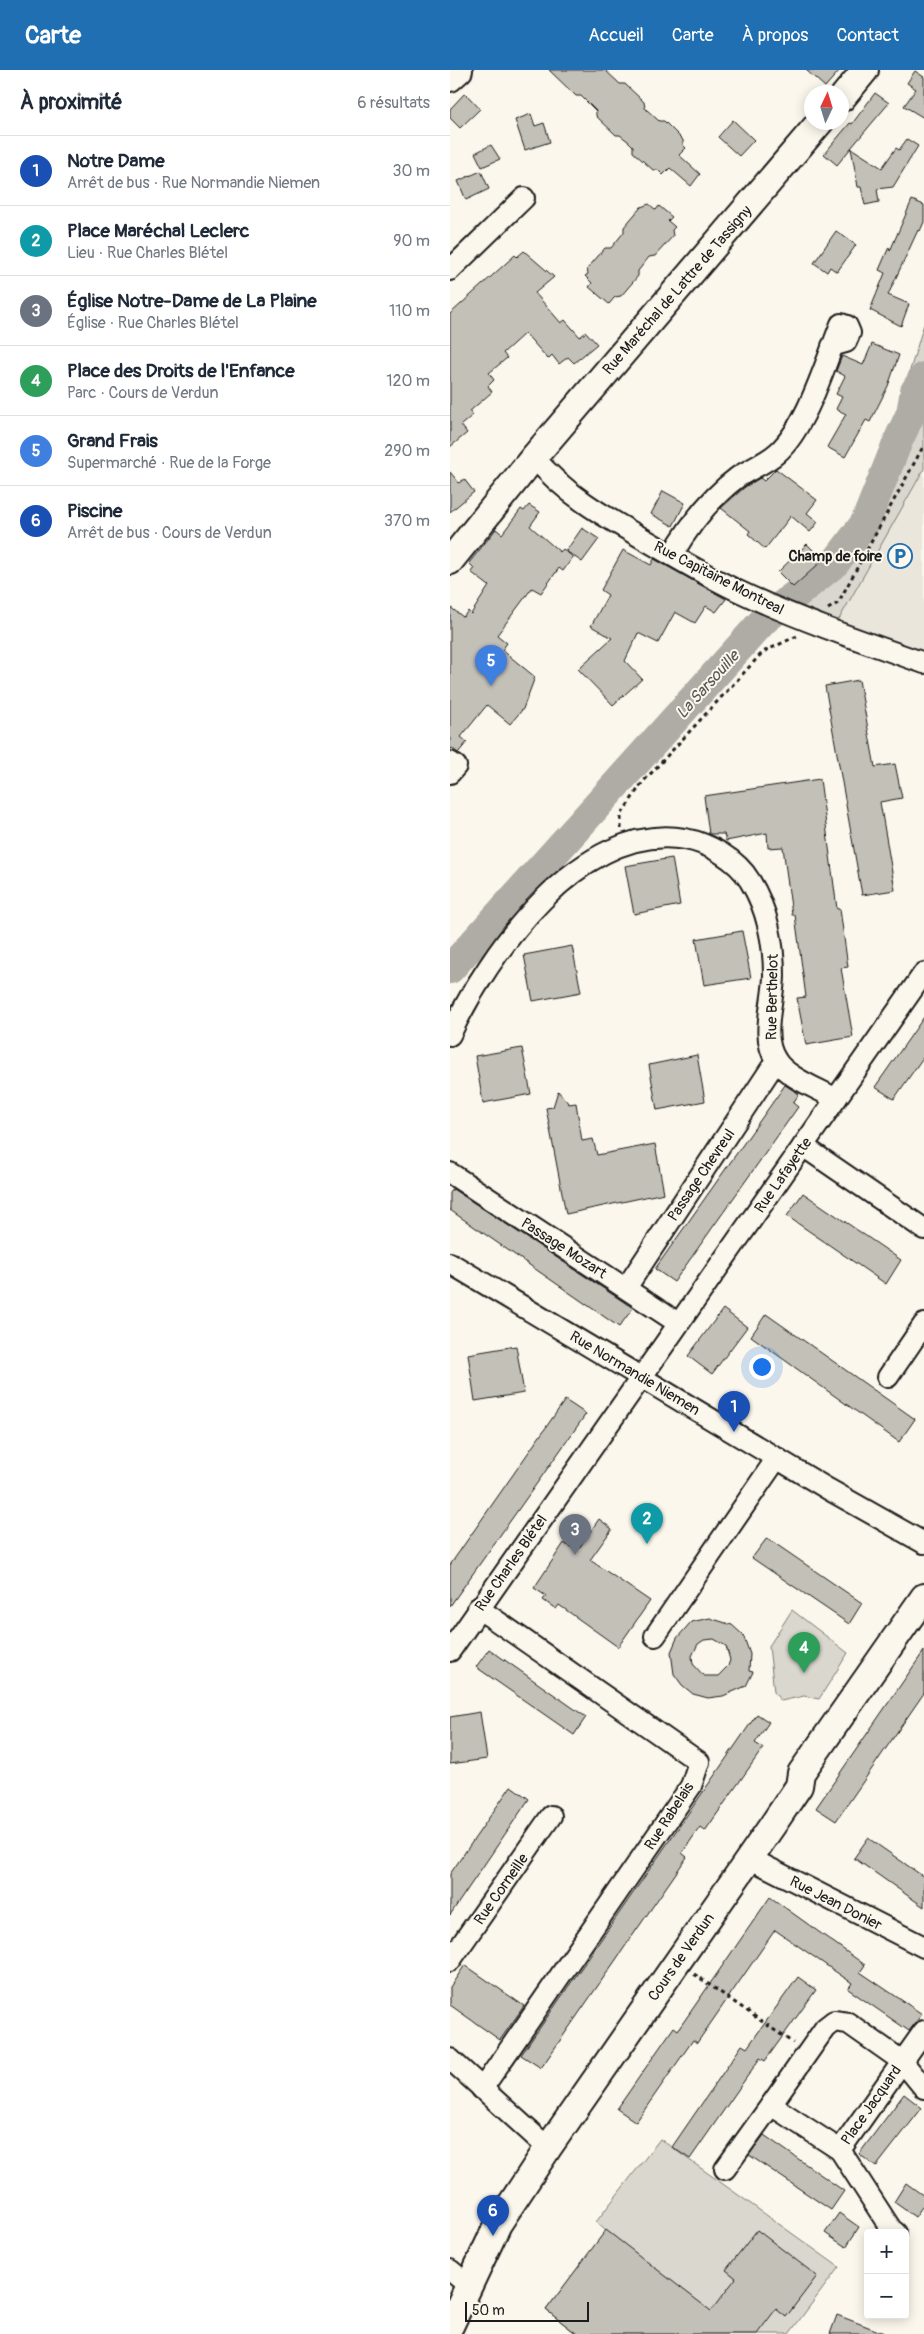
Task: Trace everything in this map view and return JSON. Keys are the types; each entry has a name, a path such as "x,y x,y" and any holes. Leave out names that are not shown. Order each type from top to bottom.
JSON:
{"main road":[{"path":"450,78 458,70"},
{"path":"849,89 865,70"},
{"name":"Rue Maréchal de Lattre de Tassigny","path":"453,552 813,130"},
{"name":"Cours de Verdun","path":"450,2326 459,2278 799,1786 801,1772 924,1597"}],"street":[{"path":"450,270 524,198"},
{"path":"672,555 687,532 721,490 776,453 793,434 817,386 832,346"},
{"name":"Rue Capitaine Montreal","path":"534,457 550,476 570,494 672,555 757,599 802,619 924,663"},
{"path":"450,762 456,766 450,774"},
{"name":"Rue Berthelot","path":"450,1035 482,974 529,913 554,889 590,862 622,845 646,838 669,836 696,841 718,851 748,878 759,896 771,939 774,959 769,1040 776,1061 784,1069 836,1100"},
{"name":"Rue Lafayette","path":"642,1376 924,973"},
{"name":"Passage Chevreul","path":"626,1288 776,1061"},
{"path":"803,1146 924,1229"},
{"name":"Passage Mozart","path":"450,1173 678,1323"},
{"name":"Rue Normandie Niemen","path":"450,1263 642,1376 776,1458 924,1543"},
{"path":"888,1377 924,1324"},
{"name":"Rue Charles Blétel","path":"450,1651 478,1608 642,1376"},
{"path":"655,1636 776,1458"},
{"name":"Rue Rabelais","path":"478,1608 699,1762 691,1786 482,2090"},
{"name":"Rue Corneille","path":"450,1962 551,1816"},
{"name":"Rue Jean Donier","path":"749,1858 924,1947"},
{"name":"Place Jacquard","path":"725,2169 829,2023 841,2020 902,2061 924,2088"},
{"name":"Place Jacquard","path":"840,2150 924,2031"},
{"path":"450,2059 548,2148"},
{"name":"Place Jacquard","path":"771,2105 840,2150 890,2229"}],"path":[{"path":"620,835 622,815 642,783 763,652 794,639 802,619 838,603 924,445"},
{"path":"677,1962 807,2053"}],"shaded area":[{"path":"924,324 924,656 791,603 835,565 871,499"},
{"path":"924,324 924,469 838,621 791,603 835,565 871,499"},
{"path":"792,1610 848,1653 819,1699 804,1696 781,1701 774,1692 769,1646"},
{"path":"660,2139 839,2267 789,2334 577,2334 546,2310 606,2231 596,2222"}],"building":[{"path":"549,70 605,70 620,84 625,84 644,102 645,108 659,121 664,121 683,140 683,145 686,148 679,155 700,174 691,186 670,168 663,175 658,170 653,170 633,152 633,146 629,142 620,135 616,135 596,116 596,111 581,96 576,96"},
{"path":"806,70 840,70 827,85 823,85"},
{"path":"915,71 924,77 924,118 904,106 916,89 907,83"},
{"path":"465,93 480,109 460,128 450,118 450,109"},
{"path":"875,93 889,103 837,165 824,154 844,130 849,130 849,124 852,124"},
{"path":"531,114 535,126 544,123 550,142 525,150 515,120"},
{"path":"733,120 754,140 739,156 718,137"},
{"path":"907,139 918,146 893,187 877,189 879,202 865,205 861,187 858,187 851,148 882,168 896,148 899,150"},
{"path":"491,145 500,159 482,167 475,153"},
{"path":"481,171 489,189 466,200 458,181"},
{"path":"912,200 924,205 924,222 920,231 918,230 888,295 909,304 901,326 870,310 885,273 879,270 889,247 890,251"},
{"path":"649,204 656,210 659,206 672,217 668,221 675,227 672,230 673,236 655,256 649,257 638,271 638,276 621,296 615,297 609,304 589,287 592,283 585,276 588,274 587,269 605,248 611,248 624,232 624,227 641,207"},
{"path":"836,231 856,245 837,272 830,267 827,272 814,263"},
{"path":"524,251 554,277 535,293 561,323 565,320 580,337 586,332 597,344 574,363 568,357 559,364 552,355 548,359 525,333 503,353 507,358 489,373 494,380 488,386 492,392 470,411 473,415 461,425 467,433 450,447 450,314 515,255 517,257"},
{"path":"872,344 899,355 888,386 870,422 866,420 845,457 827,447 846,414 836,409 842,397 836,394 845,376 836,371 842,356 863,365"},
{"path":"776,469 817,500 807,513 818,522 810,532 791,516 765,549 748,534 750,531 721,508 745,487 760,478 764,481"},
{"path":"450,472 459,483 464,479 474,492 450,512"},
{"path":"663,491 685,503 673,526 651,514"},
{"path":"529,505 540,512 530,526 560,552 563,549 573,557 563,571 559,568 541,593 532,588 497,635 507,643 502,650 535,677 523,709 510,724 487,705 461,737 467,742 458,753 452,748 450,750 450,607 463,617 468,611 471,614 489,586 471,572 474,568 469,563 496,529 502,534 521,509 524,511"},
{"path":"582,528 599,539 582,562 566,551"},
{"path":"807,544 823,560 793,587 778,572"},
{"path":"623,550 651,565 654,559 726,599 716,612 706,606 695,623 675,612 658,643 638,633 625,661 642,679 613,705 578,669 612,638 591,626 608,595 601,590"},
{"path":"859,680 875,767 895,764 902,798 880,802 895,890 862,895 825,686"},
{"path":"820,779 837,909 840,909 848,967 841,968 853,1037 806,1045 797,998 806,997 795,915 792,915 783,847 768,848 767,833 726,841 724,834 709,834 704,796"},
{"path":"672,858 680,905 634,914 625,866"},
{"path":"742,931 751,978 704,985 696,939"},
{"path":"572,946 581,992 533,1001 524,955"},
{"path":"924,1017 924,1056 894,1099 875,1087"},
{"path":"522,1048 531,1094 483,1103 475,1056"},
{"path":"697,1055 705,1101 657,1110 649,1065"},
{"path":"785,1085 799,1094 793,1103 798,1107 674,1282 655,1269"},
{"path":"558,1091 569,1104 576,1103 582,1141 593,1139 597,1155 655,1144 664,1193 566,1214 546,1108 553,1107"},
{"path":"453,1189 633,1308 619,1327 450,1210 450,1193"},
{"path":"803,1193 901,1260 886,1284 787,1216"},
{"path":"723,1309 747,1327 712,1374 688,1356"},
{"path":"766,1314 915,1419 899,1442 751,1336"},
{"path":"516,1346 524,1393 475,1401 468,1354"},
{"path":"565,1400 586,1414 450,1606 450,1565"},
{"path":"599,1519 612,1529 590,1560 650,1601 618,1647 559,1605 556,1609 543,1600 546,1596 534,1588 564,1543 577,1551"},
{"path":"767,1538 862,1603 849,1624 752,1558"},
{"path":"710,1618 732,1625 743,1635 750,1654 749,1671 753,1672 746,1686 723,1696 708,1698 693,1694 682,1685 674,1674 671,1652 677,1638 691,1622","holes":["714,1639 726,1646 730,1660 728,1666 718,1676 704,1676 693,1664 692,1656 698,1644 704,1640"]},
{"path":"489,1649 586,1717 574,1735 476,1667"},
{"path":"924,1651 924,1693 836,1821 816,1808"},
{"path":"480,1712 487,1759 450,1764 450,1717"},
{"path":"757,1714 769,1722 755,1743 763,1748 705,1831 700,1827 682,1853 687,1857 541,2068 521,2055"},
{"path":"511,1786 529,1799 450,1915 450,1874"},
{"path":"868,1838 924,1877 924,1907 854,1858"},
{"path":"770,1897 865,1965 860,1972 922,2014 909,2031 848,1989 852,1983 775,1930 697,2043 693,2040 636,2122 617,2109 674,2027 678,2030"},
{"path":"465,1965 524,2006 500,2040 450,2005 450,1987"},
{"path":"798,1977 816,1990 765,2061 760,2058 690,2159 672,2147 742,2045 747,2048"},
{"path":"904,2094 922,2108 876,2167 859,2154"},
{"path":"764,2135 844,2191 831,2210 749,2155"},
{"path":"906,2183 924,2196 924,2204 915,2217 894,2202"},
{"path":"839,2213 859,2227 846,2247 825,2233"},
{"path":"606,2230 711,2311 736,2278 726,2270 757,2230 817,2276 786,2317 776,2309 757,2334 577,2334 546,2310"},
{"path":"837,2315 884,2333 884,2334 830,2334"}],"waterway":[{"name":"La Sarsouille","path":"450,969 764,620 835,563 865,523 911,413 915,391 924,377"}],"place":[{"name":"Champ de foire","path":"900,556"},
{"name":"Grand Frais","path":"491,686"},
{"name":"Notre Dame","path":"734,1432"},
{"name":"Place Maréchal Leclerc","path":"647,1544"},
{"name":"Église Notre-Dame de La Plaine","path":"575,1555"},
{"name":"Place des Droits de l'Enfance","path":"804,1673"},
{"name":"Piscine","path":"493,2236"}]}
